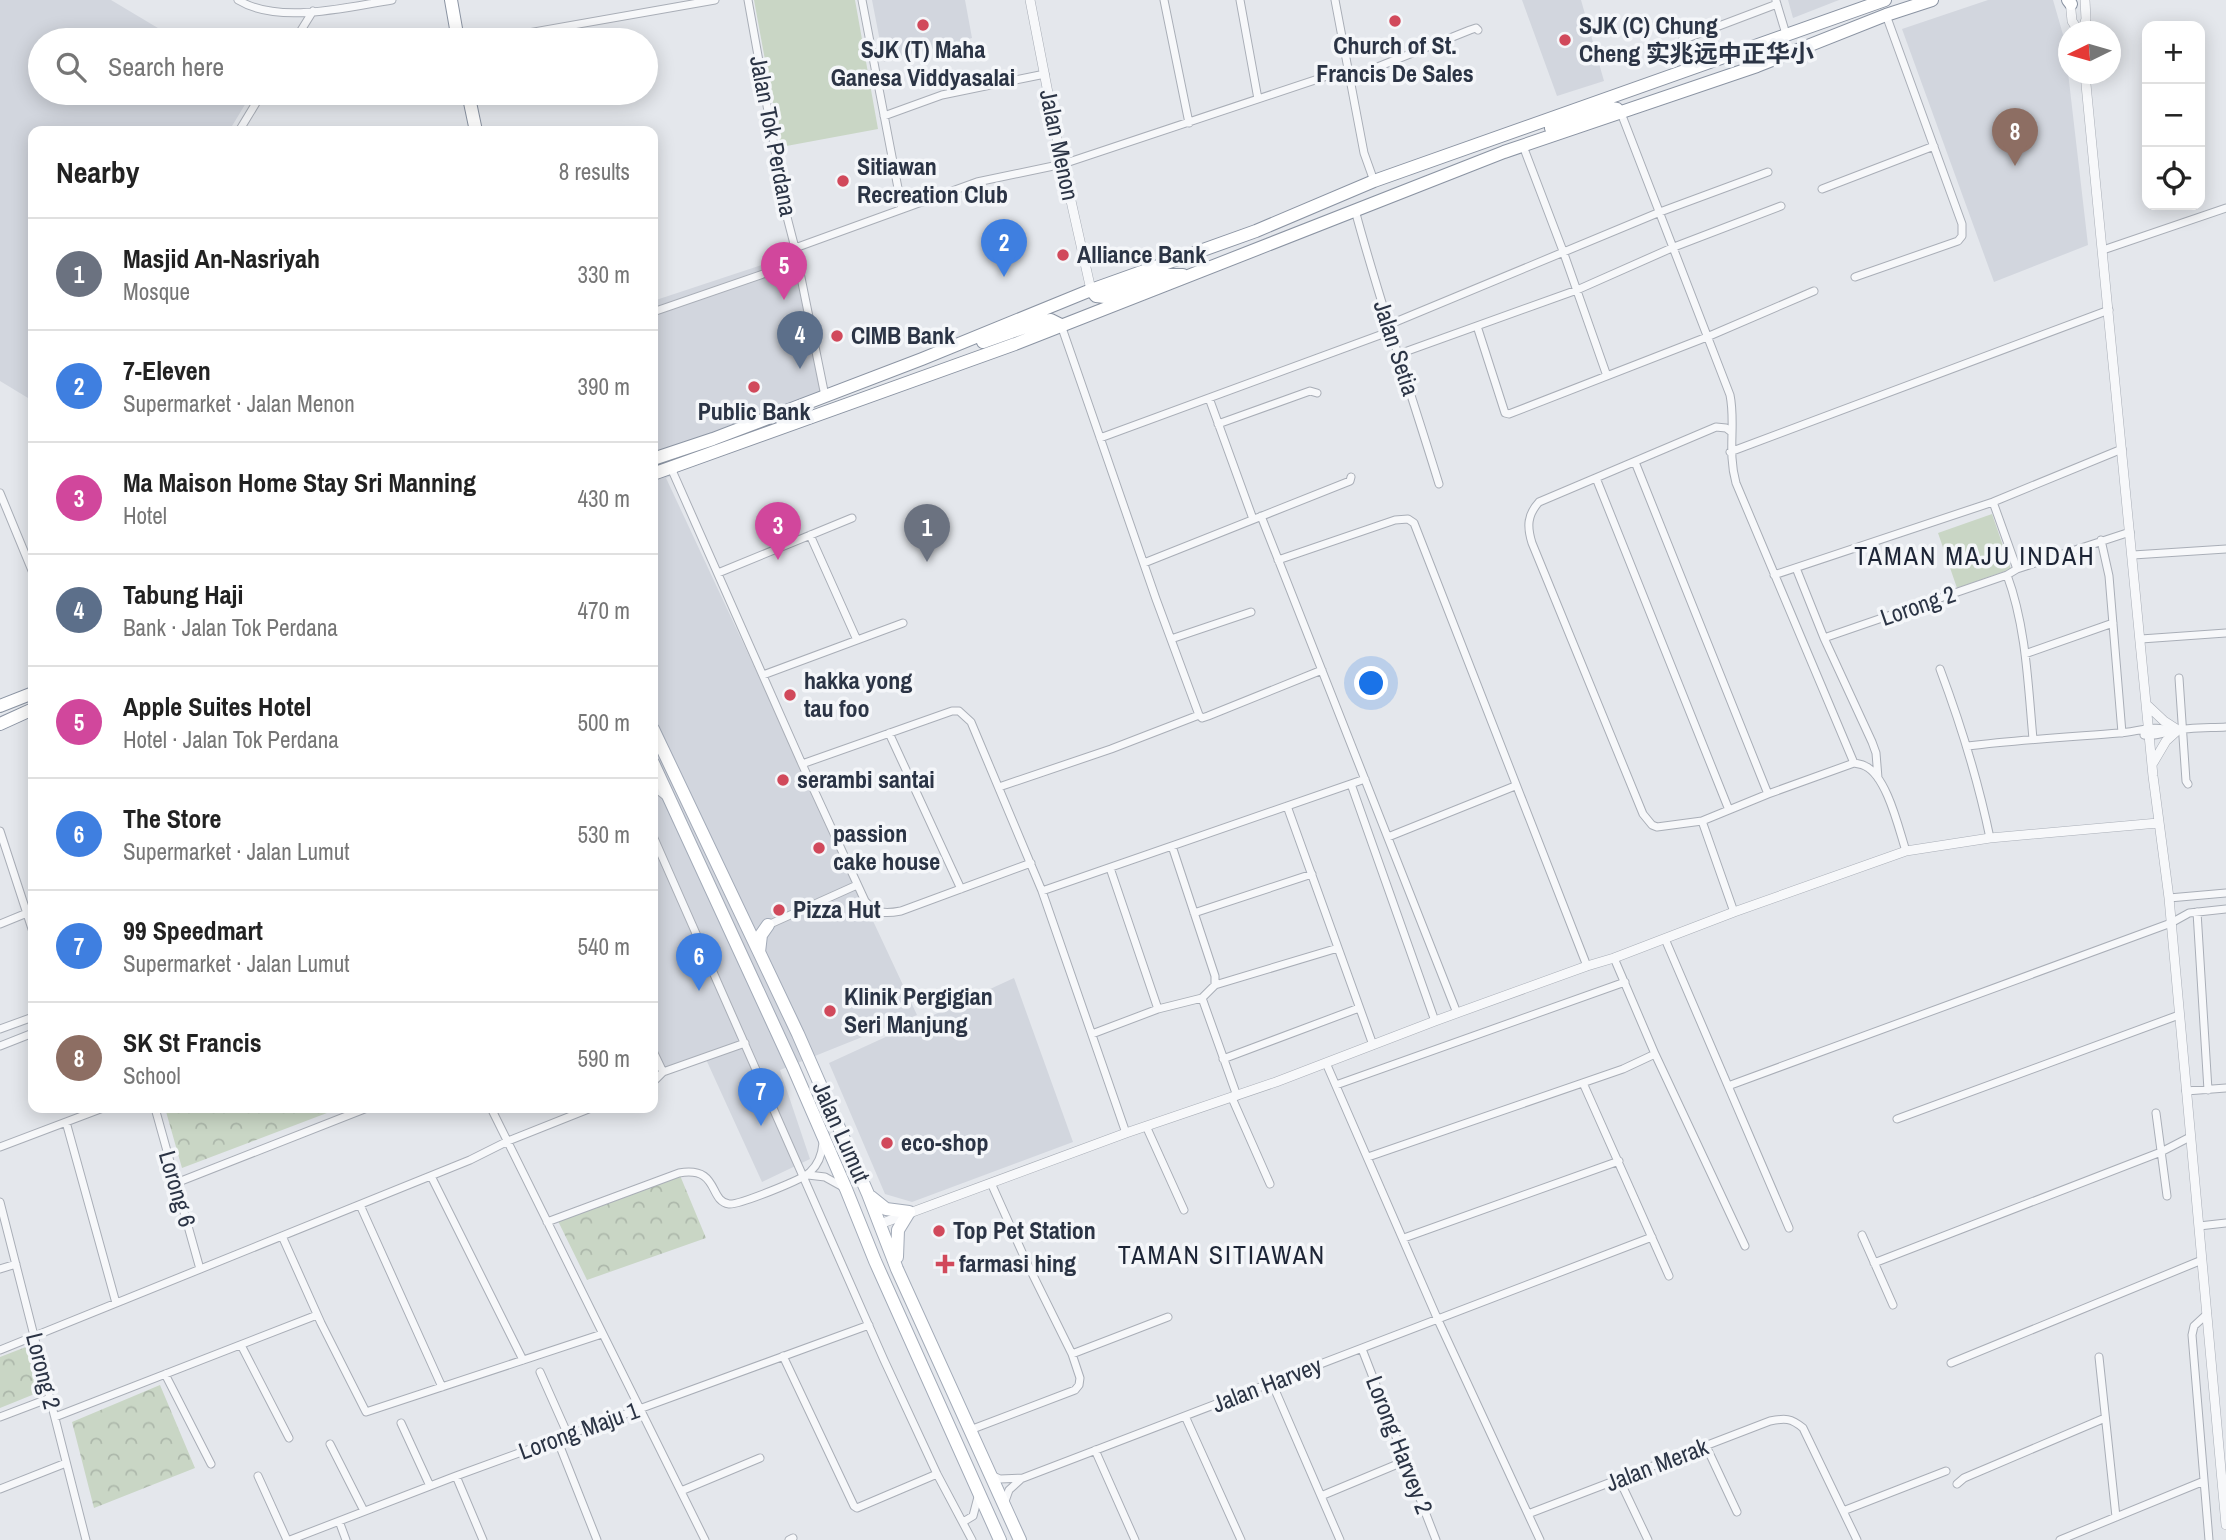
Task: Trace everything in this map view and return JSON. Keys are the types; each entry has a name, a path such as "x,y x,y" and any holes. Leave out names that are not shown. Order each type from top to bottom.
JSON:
{"main road":[{"path":"451,0 456,28"},
{"path":"658,457 922,359 1091,290 1256,231 1374,181 1885,0"},
{"path":"1374,181 1379,187 1388,189 1446,167 1523,146 1757,66 1886,15 1932,0"},
{"path":"1786,34 1792,38 1869,22"},
{"path":"1648,83 1656,92 1663,91 1726,69 1757,66"},
{"path":"470,105 474,126"},
{"path":"1514,133 1536,133 1606,107 1617,108 1621,113"},
{"path":"658,472 1061,326 1504,152"},
{"path":"1256,231 1283,228 1341,204 1355,210"},
{"path":"1091,290 1096,296 1105,296 1166,275 1194,274"},
{"path":"922,359 1000,338 1044,321 1051,320 1061,326"},
{"path":"0,706 28,694"},
{"path":"0,724 28,711"},
{"name":"Jalan Lumut","path":"658,740 785,1006 868,1194 897,1269 1020,1540"},
{"name":"Jalan Lumut","path":"658,775 805,1093 875,1261 1000,1540"},
{"path":"743,918 753,925 768,925"},
{"path":"759,952 761,935 768,925"},
{"path":"779,1039 786,1033 788,1026 785,1006"},
{"path":"805,1093 799,1071 800,1065 808,1058"},
{"path":"868,1194 886,1209 909,1212 898,1230 896,1239 897,1269"},
{"path":"850,1203 869,1220 880,1224 873,1240 875,1261"}],"street":[{"path":"238,0 268,10 291,13 392,0"},
{"path":"556,28 715,0"},
{"name":"Jalan Tok Perdana","path":"748,0 787,217 796,248 825,396"},
{"path":"862,0 902,209"},
{"name":"Jalan Menon","path":"1030,0 1091,290"},
{"path":"1164,0 1189,123"},
{"path":"1240,0 1258,99"},
{"path":"1335,0 1364,152 1374,181"},
{"path":"2085,0 2085,21"},
{"path":"2069,1 2073,21"},
{"path":"1682,40 1777,2 1786,34"},
{"path":"302,28 313,11"},
{"path":"1855,277 1958,241 1962,236 1962,224 1886,15"},
{"path":"1350,78 1470,30 1478,30"},
{"path":"796,248 977,182 1063,164 1348,69"},
{"path":"884,116 942,95 1045,74"},
{"path":"2086,84 2152,766 2169,898 2226,1525"},
{"path":"242,126 255,105"},
{"path":"1621,113 1730,395 1733,409 1730,452 1736,482 1854,763"},
{"path":"1523,146 1607,376"},
{"path":"1822,189 1934,146"},
{"path":"1100,438 1390,328 1563,251 1768,172"},
{"path":"1399,354 1577,290 1674,247 1781,206"},
{"path":"2103,250 2226,208"},
{"name":"Jalan Setia","path":"1355,210 1439,484"},
{"path":"658,310 798,262"},
{"path":"1476,326 1506,414 1707,337 1814,291"},
{"path":"1730,452 2109,310"},
{"path":"1061,326 1199,715 1202,718 1208,716 1322,670"},
{"path":"1218,424 1310,391 1317,393"},
{"path":"1209,398 1257,517 1278,560 1457,1013"},
{"path":"1731,431 1716,426 1539,502 1531,510 1528,530 1643,814 1657,827 1702,821 1854,763 1866,766 1879,780 1888,798 1906,852"},
{"path":"1774,575 1993,502 2123,449"},
{"path":"1635,462 1768,794"},
{"path":"671,468 802,764 857,885 870,907 883,914 901,911 1031,863"},
{"path":"1143,563 1350,481 1351,477"},
{"path":"1596,478 1729,810"},
{"path":"0,493 28,555"},
{"path":"1993,502 2017,569"},
{"path":"718,573 852,518"},
{"path":"1278,560 1395,520 1408,519 1413,523 1587,966"},
{"name":"Lorong 2","path":"1824,638 2130,531"},
{"path":"810,535 857,640"},
{"path":"2101,540 2109,576 2122,733"},
{"path":"2133,555 2226,549"},
{"path":"1796,568 1824,638 1872,742 1879,780"},
{"path":"2007,575 2014,594 2025,654 2033,739"},
{"path":"1171,639 1251,612"},
{"path":"763,675 903,623"},
{"path":"2025,654 2113,623"},
{"path":"2141,639 2226,633"},
{"path":"1940,670 1968,746 1990,838"},
{"path":"2179,678 2178,730 2186,781 2189,784"},
{"path":"2147,705 2178,730"},
{"path":"802,764 952,711 965,715 973,725 1042,891 1126,1133"},
{"path":"999,787 1111,749 1199,715"},
{"path":"1968,746 2150,732 2163,727 2178,730 2226,727"},
{"path":"2152,766 2166,741 2178,730"},
{"path":"889,733 961,889"},
{"path":"1042,891 1365,779"},
{"path":"1351,784 1435,1021"},
{"path":"1388,837 1515,786"},
{"path":"658,790 669,800"},
{"path":"1287,806 1373,1045"},
{"path":"1702,821 1734,912"},
{"path":"880,1224 1126,1133 1235,1097 1734,912 1906,852 1990,838 2158,823"},
{"path":"0,831 28,916"},
{"path":"658,846 806,1176 869,1325 937,1474 972,1540"},
{"path":"1172,846 1215,976 1215,985"},
{"path":"1110,868 1158,1009"},
{"path":"1194,913 1312,874"},
{"path":"768,925 857,885"},
{"path":"2169,898 2226,893"},
{"path":"1728,1086 2171,923 2189,913 2226,909"},
{"path":"2197,912 2208,1090"},
{"path":"0,924 27,913"},
{"path":"1665,939 1789,1228"},
{"path":"1092,1034 1158,1009 1202,998 1215,985 1338,948"},
{"path":"1614,958 1655,1054 1745,1247"},
{"path":"1336,1085 1625,982"},
{"path":"1202,998 1235,1097 1270,1184"},
{"path":"1223,1059 1359,1008"},
{"path":"1897,1119 2179,1015"},
{"path":"0,1029 28,1019"},
{"path":"0,1046 28,1035"},
{"path":"658,1077 663,1072 745,1043"},
{"path":"1368,1157 1583,1083 1655,1054"},
{"path":"658,1062 663,1072"},
{"path":"1325,1063 1438,1320 1540,1540"},
{"path":"1583,1083 1669,1276"},
{"path":"2186,1091 2226,1088"},
{"path":"0,1147 90,1113"},
{"name":"Lorong 6","path":"156,1113 200,1269"},
{"path":"176,1183 354,1113"},
{"path":"494,1113 705,1540"},
{"path":"0,1350 470,1160 574,1113"},
{"path":"2156,1113 2167,1196"},
{"path":"66,1122 116,1303"},
{"path":"1146,1126 1184,1210"},
{"path":"1874,1263 2161,1152 2190,1137"},
{"path":"806,1176 819,1160 824,1139"},
{"path":"1404,1238 1619,1161"},
{"path":"547,1222 693,1170 706,1177 722,1200 730,1204 806,1176 825,1177 846,1189"},
{"path":"431,1176 523,1360"},
{"path":"970,1430 1075,1390 1080,1378 1072,1354 991,1183"},
{"name":"Lorong 2","path":"0,1202 86,1538"},
{"path":"360,1205 442,1387"},
{"path":"2199,1226 2226,1223"},
{"path":"1862,1235 1893,1305"},
{"path":"282,1236 317,1315 366,1412 602,1334"},
{"name":"Jalan Harvey","path":"1023,1478 1652,1237"},
{"path":"1951,1363 2202,1260"},
{"path":"0,1269 16,1264"},
{"path":"2207,1314 2194,1326 2192,1335 2209,1540"},
{"path":"55,1417 317,1315"},
{"path":"1072,1354 1168,1317"},
{"name":"Lorong Maju 1","path":"289,1540 869,1325"},
{"path":"241,1345 289,1438"},
{"name":"Lorong Harvey 2","path":"1362,1349 1436,1540"},
{"path":"783,1356 857,1508 937,1474"},
{"path":"2099,1357 2116,1517"},
{"path":"540,1372 568,1435"},
{"path":"165,1374 211,1464"},
{"path":"1272,1383 1340,1540"},
{"path":"0,1417 50,1398"},
{"path":"1185,1416 1241,1540"},
{"name":"Jalan Merak","path":"1528,1514 1770,1421 1786,1418 1803,1428 1843,1511"},
{"path":"1957,1484 1965,1478 2105,1418"},
{"path":"401,1423 430,1486"},
{"path":"557,1439 597,1540"},
{"path":"330,1444 364,1511"},
{"path":"1706,1446 1737,1512"},
{"path":"1095,1450 1135,1540"},
{"path":"681,1491 760,1458"},
{"path":"1321,1496 1405,1461"},
{"path":"0,1489 66,1463"},
{"path":"1857,1540 1843,1511 1946,1471"},
{"path":"989,1473 1000,1479 1023,1478"},
{"path":"258,1476 289,1540"},
{"path":"456,1476 483,1540"},
{"path":"1003,1505 1014,1483 1023,1478"},
{"path":"1619,1479 1648,1540"},
{"path":"2060,1540 2204,1481"},
{"path":"963,1522 976,1510 979,1494"},
{"path":"339,1521 346,1540"},
{"path":"76,1540 86,1538"}],"shaded area":[{"path":"0,0 111,0 158,28 28,28 28,105 245,105 232,126 28,126 28,398 0,381"},
{"name":"SJK (T) Maha Ganesa Viddyasalai","path":"872,0 965,0 972,38 884,62"},
{"name":"SJK (C) Chung Cheng 实兆远中正华小","path":"1522,0 1581,0 1604,81 1557,96"},
{"path":"1788,0 1839,0 1793,18"},
{"path":"1988,0 2053,0 2059,21 2058,84 2069,84 2088,245 1994,282 1902,29"},
{"path":"792,255 823,403 666,478 917,1015 780,1070 810,1159 762,1182 704,1055 658,1074 658,299"},
{"path":"1014,978 1073,1142 912,1202 885,1194 829,1063"}],"green space":[{"path":"754,0 855,0 878,129 781,147"},
{"path":"1992,514 2011,569 1957,588 1938,533"},
{"path":"166,1113 327,1113 182,1168"},
{"path":"679,1173 706,1238 587,1280 557,1219"},
{"path":"31,1345 42,1391 0,1408 0,1357"},
{"path":"160,1385 195,1468 94,1508 72,1422"}],"place":[{"name":"Church of St. Francis De Sales","path":"1395,21"},
{"name":"SJK (T) Maha Ganesa Viddyasalai","path":"923,25"},
{"name":"SJK (C) Chung Cheng 实兆远中正华小","path":"1565,40"},
{"name":"SK St Francis","path":"2015,166"},
{"name":"Sitiawan Recreation Club","path":"843,181"},
{"name":"Alliance Bank","path":"1063,255"},
{"name":"7-Eleven","path":"1004,277"},
{"name":"Apple Suites Hotel","path":"784,300"},
{"name":"CIMB Bank","path":"837,336"},
{"name":"Tabung Haji","path":"800,369"},
{"name":"Public Bank","path":"754,387"},
{"name":"Ma Maison Home Stay Sri Manning","path":"778,560"},
{"name":"Masjid An-Nasriyah","path":"927,562"},
{"name":"hakka yong tau foo","path":"790,695"},
{"name":"serambi santai","path":"783,780"},
{"name":"passion cake house","path":"819,848"},
{"name":"Pizza Hut","path":"779,910"},
{"name":"The Store","path":"699,991"},
{"name":"Klinik Pergigian Seri Manjung","path":"830,1011"},
{"name":"99 Speedmart","path":"761,1126"},
{"name":"eco-shop","path":"887,1143"},
{"name":"Top Pet Station","path":"939,1231"},
{"name":"farmasi hing","path":"945,1264"}],"district":[{"name":"TAMAN MAJU INDAH","path":"1975,556"},
{"name":"TAMAN SITIAWAN","path":"1222,1255"}]}
